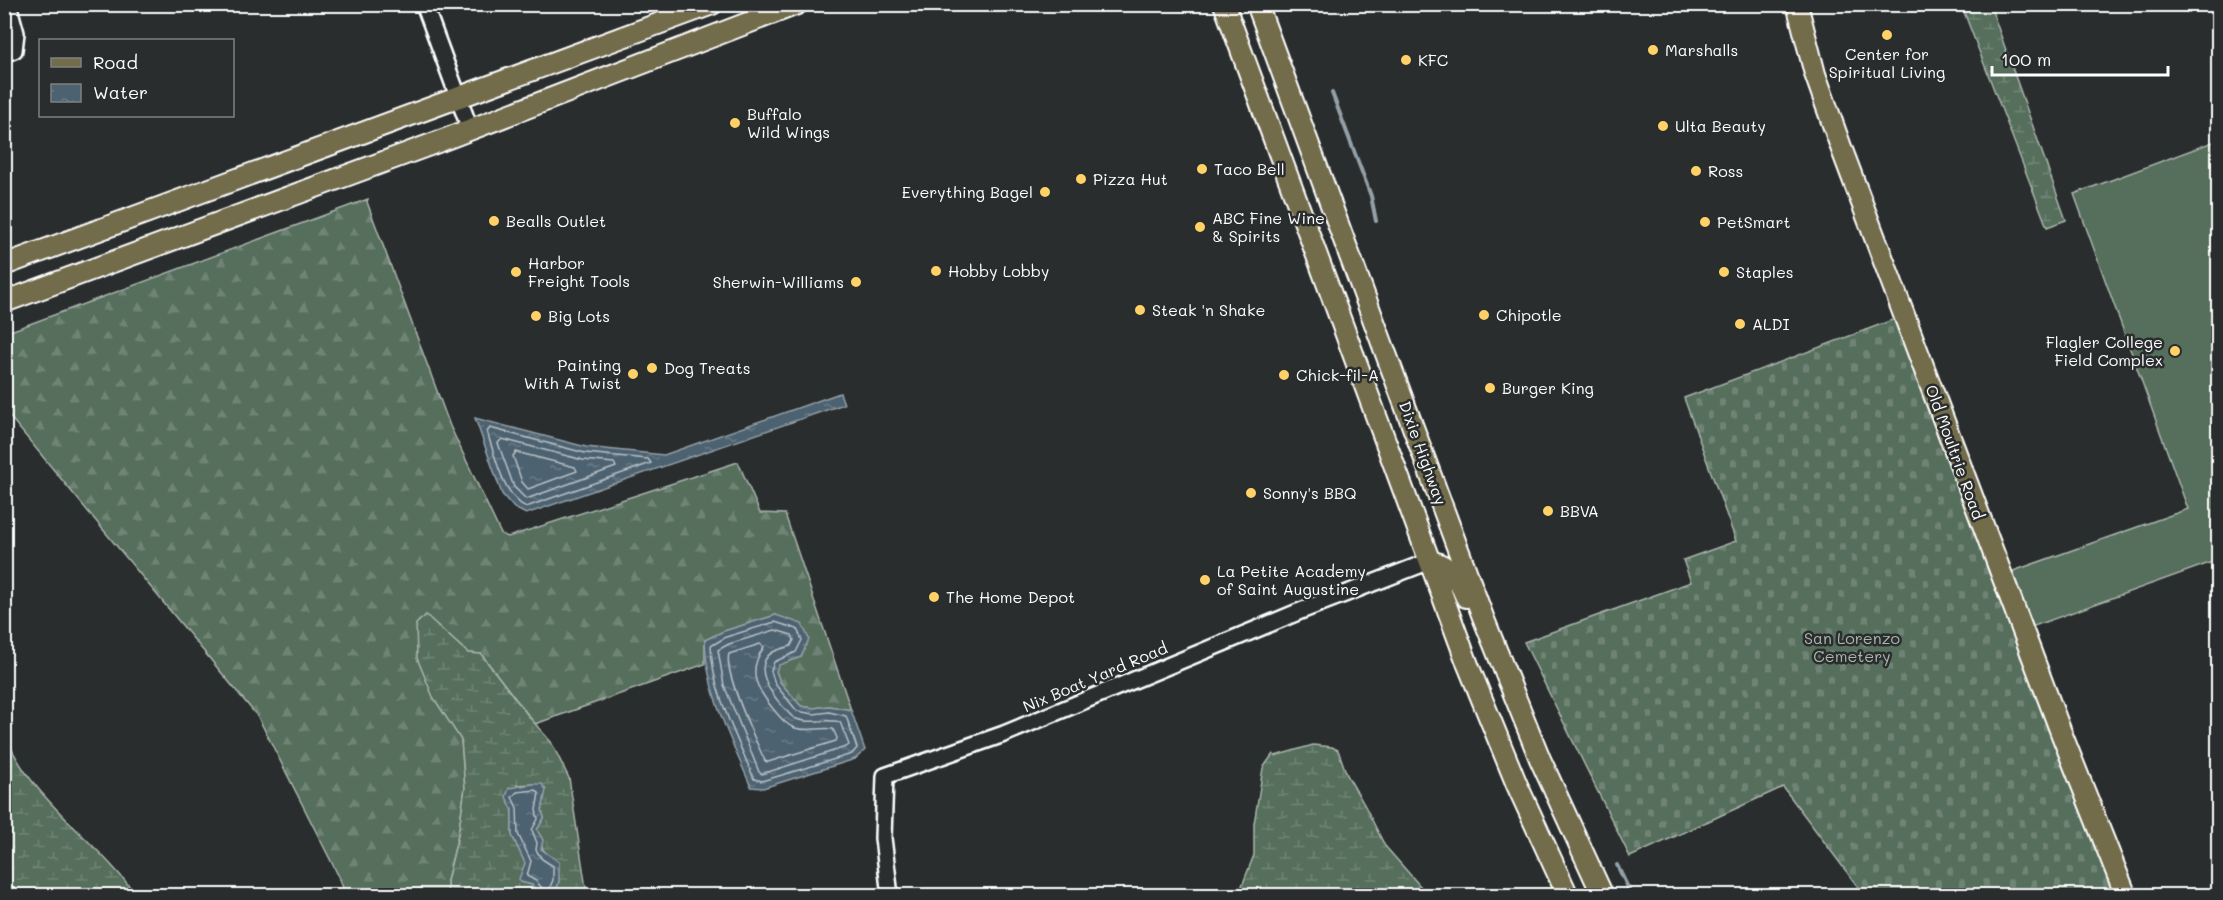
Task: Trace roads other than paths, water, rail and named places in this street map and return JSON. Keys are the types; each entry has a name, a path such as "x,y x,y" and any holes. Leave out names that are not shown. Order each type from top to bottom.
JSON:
{"main road":[{"path":"4,265 712,4"},
{"path":"4,302 470,129 797,4"},
{"name":"Dixie Highway","path":"1224,4 1456,633 1517,786 1568,896"},
{"name":"Dixie Highway","path":"1257,4 1483,617 1525,722 1603,896"},
{"name":"Old Moultrie Road","path":"1797,4 1815,74 1846,161 1984,531 2126,896"},
{"path":"1347,339 1362,353 1432,538 1450,547"},
{"path":"1430,561 1443,555 1450,547 1448,519"},
{"path":"1430,561 1448,568 1459,581 1503,689 1525,722"},
{"path":"1456,633 1468,645 1477,662 1538,811 1579,896"}],"street":[{"path":"4,54 14,50 16,33 8,4"},
{"path":"424,4 470,129"},
{"name":"Nix Boat Yard Road","path":"891,896 883,838 885,776 1004,734 1298,612 1430,561"}],"water":[{"path":"840,393 844,404 526,514 514,508 502,494 475,418 586,447 664,455"},
{"path":"776,615 802,624 809,639 801,657 779,665 776,671 780,682 801,706 814,708 829,706 851,710 865,750 855,759 763,788 751,787 715,697 706,660 705,640 724,631"},
{"path":"542,784 546,790 542,810 544,818 537,830 543,840 541,849 559,862 559,881 555,895 539,895 532,885 521,882 519,879 525,863 512,835 512,809 506,797 509,788"}],"waterway":[{"path":"1332,93 1371,196 1376,221"},
{"path":"1617,865 1632,896"}],"place":[{"name":"Center for Spiritual Living","path":"1887,35"},
{"name":"Marshalls","path":"1653,50"},
{"name":"KFC","path":"1406,60"},
{"name":"Buffalo Wild Wings","path":"735,123"},
{"name":"Ulta Beauty","path":"1663,126"},
{"name":"Taco Bell","path":"1202,169"},
{"name":"Ross","path":"1696,171"},
{"name":"Pizza Hut","path":"1081,179"},
{"name":"Everything Bagel","path":"1045,192"},
{"name":"Bealls Outlet","path":"494,221"},
{"name":"PetSmart","path":"1705,222"},
{"name":"ABC Fine Wine & Spirits","path":"1200,227"},
{"name":"Hobby Lobby","path":"936,271"},
{"name":"Harbor Freight Tools","path":"516,272"},
{"name":"Staples","path":"1724,272"},
{"name":"Sherwin-Williams","path":"856,282"},
{"name":"Steak 'n Shake","path":"1140,310"},
{"name":"Chipotle","path":"1484,315"},
{"name":"Big Lots","path":"536,316"},
{"name":"ALDI","path":"1740,324"},
{"name":"Flagler College Field Complex","path":"2175,351"},
{"name":"Dog Treats","path":"652,368"},
{"name":"Painting With A Twist","path":"633,374"},
{"name":"Chick-fil-A","path":"1284,375"},
{"name":"Burger King","path":"1490,388"},
{"name":"Sonny's BBQ","path":"1251,493"},
{"name":"BBVA","path":"1548,511"},
{"name":"La Petite Academy of Saint Augustine","path":"1205,580"},
{"name":"The Home Depot","path":"934,597"}],"park label":[{"name":"San Lorenzo Cemetery","path":"1852,647"}]}
